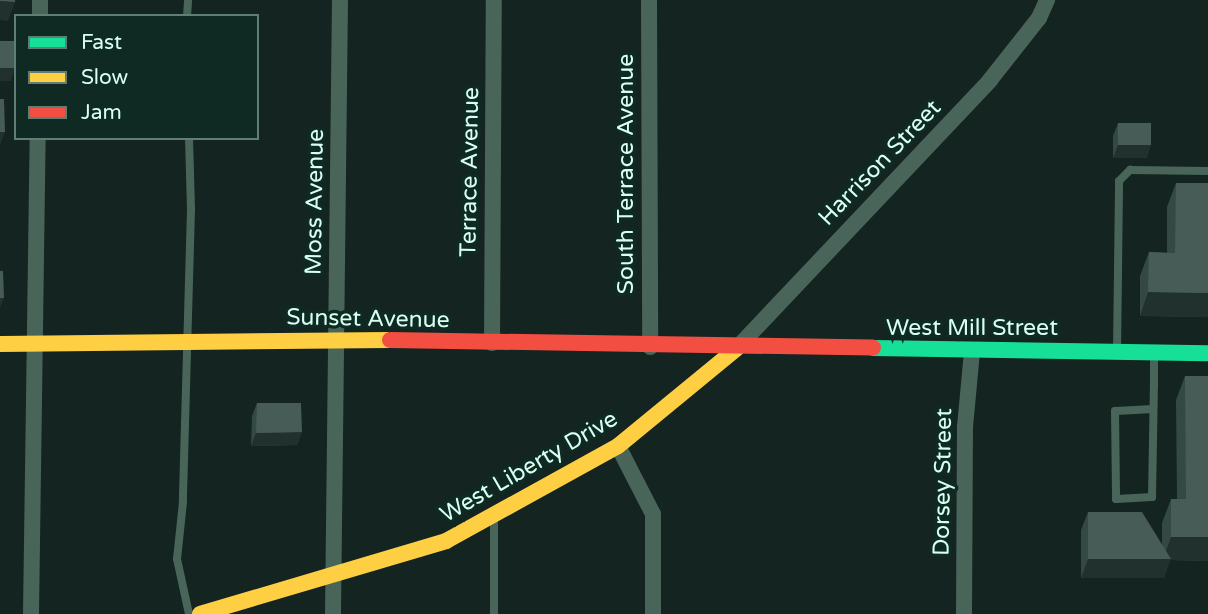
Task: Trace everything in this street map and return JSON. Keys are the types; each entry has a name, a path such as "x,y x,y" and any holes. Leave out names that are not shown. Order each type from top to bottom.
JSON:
{"main road":[{"name":"Sunset Avenue","path":"0,344 336,339 736,349"},
{"name":"West Mill Street","path":"736,349 1208,353"},
{"name":"West Liberty Drive","path":"200,614 446,541 494,517 618,446 736,349"}],"street":[{"name":"Moss Avenue","path":"333,614 340,0"},
{"name":"Terrace Avenue","path":"492,344 494,0"},
{"name":"South Terrace Avenue","path":"649,0 650,347"},
{"name":"Harrison Street","path":"736,349 794,283 990,80 1039,18 1047,0"},
{"path":"31,614 38,140"},
{"name":"Dorsey Street","path":"964,614 965,427 972,351"},
{"path":"618,446 653,513 653,614"}],"lane":[{"path":"189,140 183,502 177,559 189,614"},
{"path":"1117,352 1119,181 1130,170 1208,171"},
{"path":"1153,352 1153,409 1152,497 1116,499 1115,410 1153,409"},
{"path":"494,517 494,614"}],"building":[{"path":"0,41 14,41 14,68 0,68"},
{"path":"0,99 4,99 5,132 0,132"},
{"path":"1118,123 1151,123 1151,145 1118,145"},
{"path":"1176,183 1208,183 1208,293 1148,292 1149,252 1175,253"},
{"path":"0,271 3,271 4,298 0,298"},
{"path":"1185,376 1208,376 1208,537 1171,537 1171,499 1186,499"},
{"path":"257,403 301,403 302,432 256,433"},
{"path":"1088,512 1142,512 1171,559 1088,559"}],"traffic: fast":[{"path":"873,348 1208,353"}],"traffic: slow":[{"path":"0,344 390,340"},
{"path":"200,614 446,541 618,446 736,349"}],"traffic: jam":[{"path":"390,340 873,348"}]}
